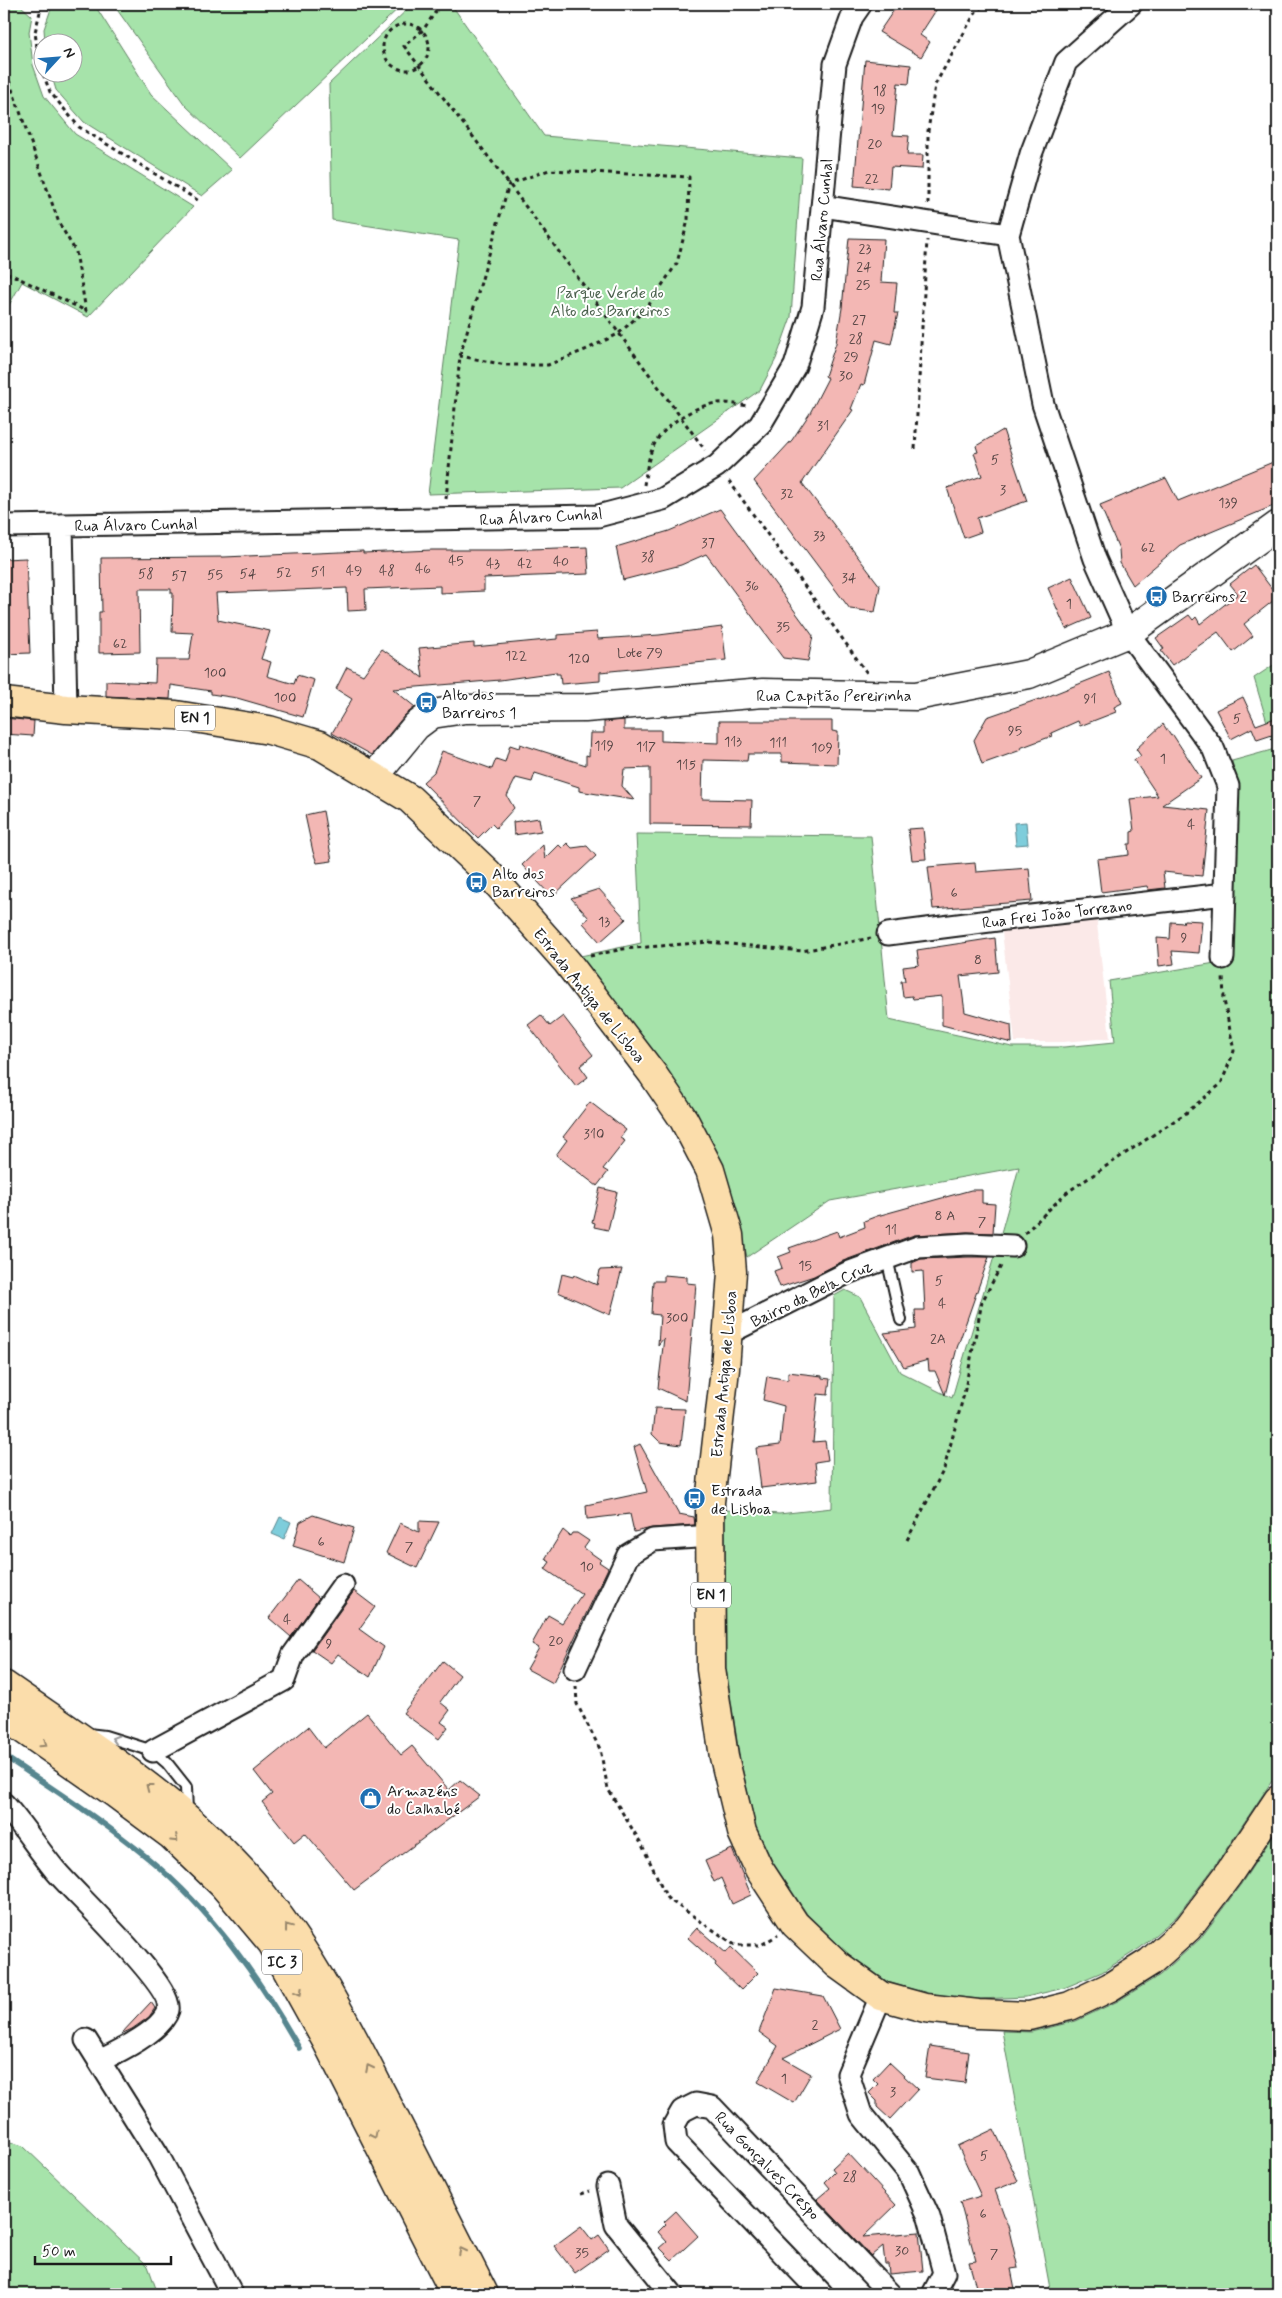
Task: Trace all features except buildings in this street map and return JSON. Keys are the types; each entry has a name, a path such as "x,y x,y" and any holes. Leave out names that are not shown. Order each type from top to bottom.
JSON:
{"main road":[{"name":"Estrada Antiga de Lisboa","path":"4,702 66,709 176,715 268,730 320,745 410,799 488,873 567,962 652,1073 684,1120 710,1170 729,1235 732,1272 728,1334 710,1502 711,1669 724,1757 742,1832 759,1869 795,1924 838,1964 881,1996 925,2008 978,2014 1029,2016 1070,2006 1110,1987 1150,1962 1188,1928 1228,1875 1278,1800"},
{"name":"IC 3","path":"4,1685 132,1774 187,1818 242,1871 290,1930 349,2030 484,2294"},
{"name":"IC 3","path":"4,1716 171,1835 223,1885 272,1943 327,2042 455,2294"}],"street":[{"name":"Rua Álvaro Cunhal","path":"4,526 598,516 663,499 717,466 760,425 795,366 813,307 835,64 852,17 861,4"},
{"path":"1131,4 1066,62 1030,154 1008,236 1043,404 1095,560 1128,633 1213,748 1228,786 1223,958"},
{"path":"822,206 1008,236"},
{"path":"62,525 66,709"},
{"name":"Rua Capitão Pereirinha","path":"374,777 416,726 432,714 465,709 585,708 763,693 916,696 1029,674 1128,633 1278,525"},
{"name":"Rua Frei João Torreano","path":"888,934 1225,894"},
{"name":"Bairro da Bela Cruz","path":"728,1334 846,1273 918,1247 968,1244 1013,1246"},
{"path":"575,1669 628,1555 653,1540 711,1536"},
{"path":"153,1751 284,1680 293,1655 343,1585"},
{"path":"4,1804 55,1870 135,1955 165,1996 168,2004 168,2012 163,2019 138,2042 99,2061"},
{"path":"881,1996 848,2074 861,2114 909,2173 929,2217 944,2273 953,2294"},
{"path":"86,2040 158,2155 232,2294"},
{"name":"Rua Gonçalves Crespo","path":"822,2294 676,2142 674,2125 682,2111 696,2104 712,2107 890,2294"},
{"path":"608,2186 616,2225 672,2294"},
{"path":"933,2294 944,2273"}],"lane":[{"path":"886,1258 901,1320"},
{"path":"73,1733 105,1736 153,1751 167,1763 186,1787 187,1818"}],"path":[{"path":"42,4 35,32 39,63 50,92 79,126 199,201"},
{"path":"441,4 422,30 404,46 509,184 705,450"},
{"path":"400,24 412,24 422,30 428,38 430,49 427,59 420,67 408,71 397,69 388,62 383,51 384,39 390,30 400,24"},
{"path":"4,66 59,223 76,252 86,311 4,273"},
{"path":"460,356 506,365 548,365 585,350 618,334 646,309 677,263 688,220 689,177 549,170 509,184"},
{"path":"444,520 460,356 509,184"},
{"path":"644,481 653,448 661,434 681,418 705,405 720,403 748,406 768,412"},
{"path":"729,481 865,671"},
{"path":"567,962 623,948 709,942 802,951 888,934"},
{"path":"907,1540 944,1469 964,1394 982,1302 996,1273 1013,1246 1066,1193 1186,1113 1220,1084 1234,1051 1224,1000 1223,958"},
{"path":"575,1669 578,1704 600,1749 608,1789 642,1845 667,1898 735,1945 761,1945 795,1924"}],"shaded area":[{"path":"1096,915 1110,1038 1063,1042 1015,1042 1002,932 1008,926"}],"green space":[{"path":"4,4 19,4 32,16 29,32 32,57 32,82 39,82 44,96 75,134 193,207 88,317 22,282 4,314"},
{"path":"54,4 94,4 151,94 232,170 202,196 84,122 56,90 54,82 82,82 82,32 44,32"},
{"path":"113,4 403,4 240,158 185,105"},
{"name":"Parque Verde do Alto dos Barreiros","path":"413,4 451,4 544,136 802,158 791,317 776,359 760,390 620,488 428,494 459,240 332,220 329,84"},
{"path":"1278,662 1278,1772 1215,1866 1177,1916 1140,1948 1102,1972 1064,1988 1026,1997 979,1999 928,1994 888,1982 847,1953 807,1914 772,1861 756,1828 739,1754 726,1668 725,1510 779,1514 832,1508 834,1296 845,1290 860,1297 900,1372 952,1398 1019,1167 830,1201 747,1257 742,1235 576,957 641,943 636,834 871,836 889,1020 1012,1047 1064,1047 1115,1042 1109,981 1233,960 1237,785 1232,761 1275,749 1254,678"},
{"path":"1278,1828 1278,2294 1051,2294 1002,2031 1031,2032 1076,2021 1118,2001 1160,1975 1200,1939 1241,1884"},
{"path":"4,2140 23,2146 148,2266 158,2294 4,2294"}],"water":[{"path":"1026,822 1028,844 1016,845 1014,823"},
{"path":"280,1517 291,1522 284,1539 272,1534"}],"waterway":[{"path":"4,1756 114,1832 172,1879 214,1923 233,1947 268,1996 299,2048"}],"place":[{"name":"Barreiros 2","path":"1156,596"},
{"name":"Alto dos Barreiros 1","path":"426,703"},
{"name":"Alto dos Barreiros","path":"476,882"},
{"name":"Estrada de Lisboa","path":"695,1499"},
{"name":"Armazéns do Calhabé","path":"371,1799"}]}
